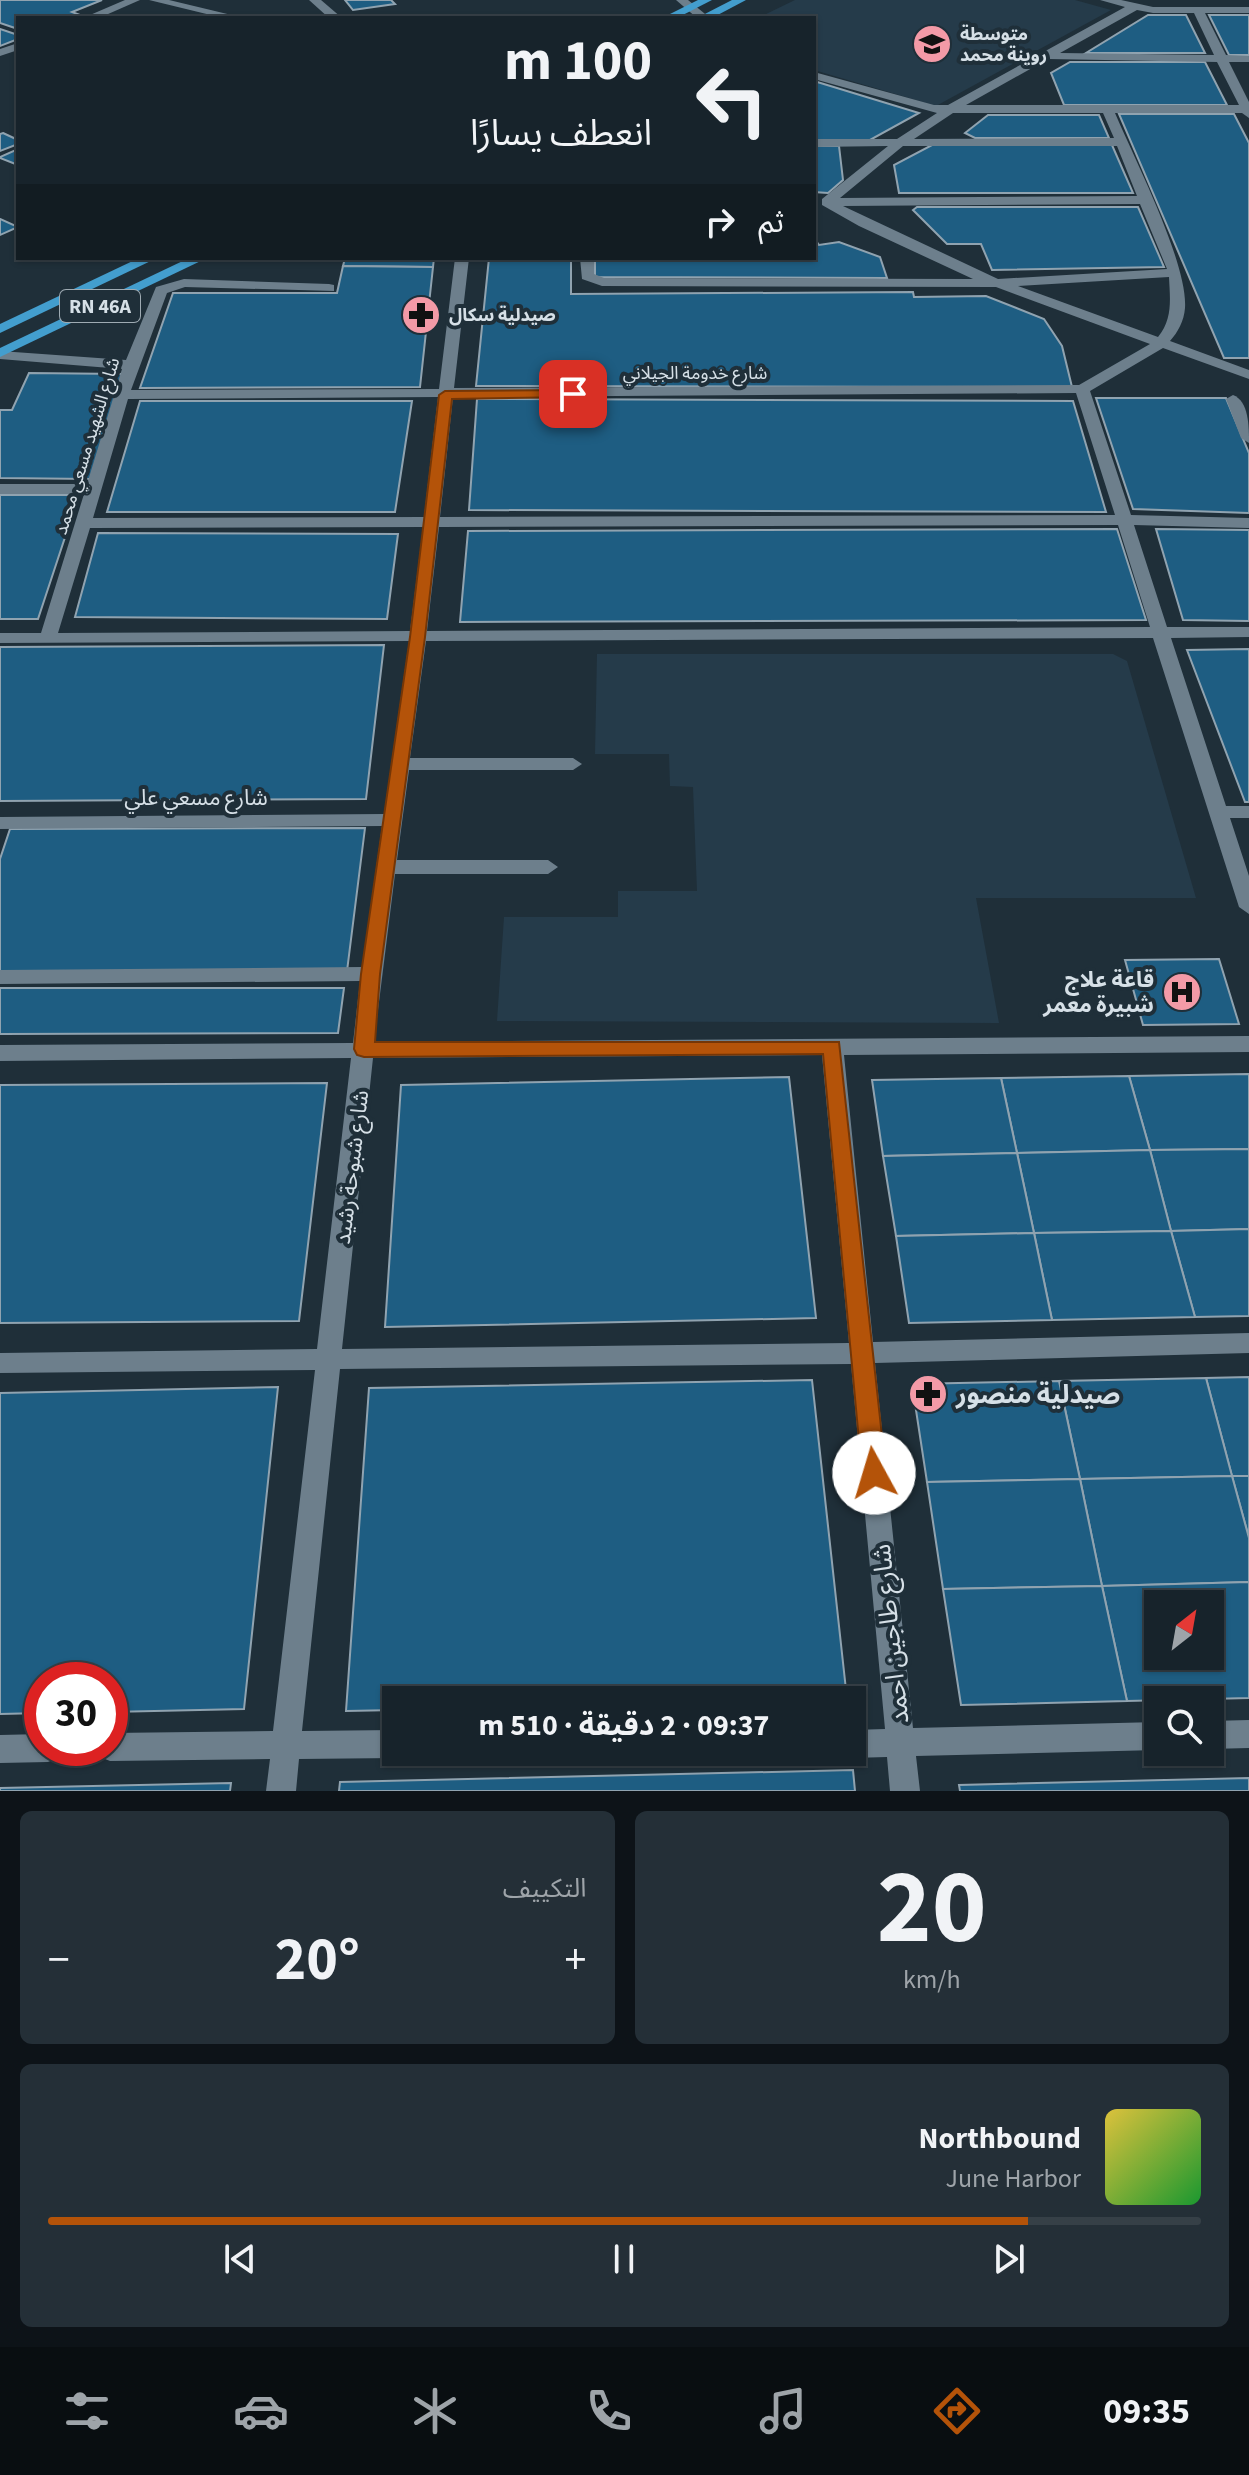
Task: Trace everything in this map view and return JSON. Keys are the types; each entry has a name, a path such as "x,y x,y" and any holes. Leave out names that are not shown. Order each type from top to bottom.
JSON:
{"main road":[{"path":"672,16 707,0"},
{"path":"708,16 741,0"},
{"name":"RN 46A","path":"0,329 146,260"},
{"name":"RN 46A","path":"0,354 196,260"}],"street":[{"path":"94,16 135,0"},
{"path":"154,0 228,16"},
{"path":"212,0 219,14"},
{"path":"314,0 334,16"},
{"path":"681,0 702,16"},
{"path":"1105,0 1134,7 1249,10"},
{"path":"820,201 949,110 1134,7"},
{"path":"816,76 923,108 1248,111 1198,11"},
{"path":"1046,56 1249,59"},
{"path":"1108,110 1175,273 1178,309 1172,330 1160,344"},
{"path":"816,143 1122,142"},
{"path":"820,201 1146,200"},
{"path":"820,201 994,283 1249,375"},
{"name":"شارع شبوحة رشيد","path":"281,1791 371,974 418,637 462,260"},
{"path":"587,260 587,276 602,282 994,283 1175,273"},
{"name":"شارع الشهيد مسعي محمد","path":"48,638 131,365 161,290 172,285 329,288"},
{"name":"شارع خدومة الجيلاني","path":"123,395 1082,389 1160,344"},
{"path":"0,354 49,361 131,365"},
{"path":"1082,389 1249,907"},
{"path":"1233,399 1249,438"},
{"path":"0,489 95,489"},
{"path":"85,523 1124,520 1249,523"},
{"path":"0,638 1249,632"},
{"path":"401,764 573,764"},
{"path":"1219,812 1249,812"},
{"name":"شارع مسعي علي","path":"0,823 393,820"},
{"path":"387,867 548,867"},
{"path":"0,977 371,974"},
{"path":"0,1053 1249,1044"},
{"name":"شارع طاجين احمد","path":"832,1047 905,1791"},
{"path":"0,1363 862,1353 1249,1343"},
{"path":"1224,1735 1249,1734"},
{"path":"866,1744 1144,1736"},
{"path":"128,1747 382,1744"},
{"path":"0,1749 24,1748"}],"shaded area":[{"name":"متوسطة روينة محمد","path":"795,0 1075,0 1111,10 936,106 816,71 816,16 762,16"},
{"path":"597,654 1113,654 1127,661 1196,898 976,898 999,1023 497,1021 504,917 618,917 618,891 697,891 693,787 670,786 669,754 595,754"}],"building":[{"path":"0,0 102,0 72,12 80,15 77,16 16,16 16,28 0,23"},
{"path":"345,0 391,0 395,4 353,10"},
{"path":"1148,15 1186,15 1205,53 1086,53"},
{"path":"1209,15 1249,15 1249,55 1229,55"},
{"path":"0,29 16,34 16,40 0,46"},
{"path":"1070,62 1205,62 1227,105 1064,105 1051,73"},
{"path":"816,82 919,113 870,140 816,141"},
{"path":"1119,114 1234,114 1249,143 1249,358 1224,358"},
{"path":"988,115 1099,115 1109,138 975,138 965,133"},
{"path":"0,134 16,139 16,145 0,151"},
{"path":"932,145 1112,145 1133,193 899,193 894,165"},
{"path":"816,146 839,146 843,180 828,193 816,192"},
{"path":"16,150 16,164 0,158"},
{"path":"917,207 1138,207 1164,267 992,270 981,244 947,244 913,210"},
{"path":"0,219 16,226 16,228 0,235"},
{"path":"816,241 819,245 839,242 880,257 887,278 595,277 595,260 816,260"},
{"path":"344,260 434,260 433,267 343,266"},
{"path":"489,260 571,260 571,294 913,292 914,297 986,296 1044,319 1062,346 1072,387 476,386"},
{"path":"343,266 433,267 420,387 140,388 173,293 337,293"},
{"path":"29,373 123,374 91,479 0,478 0,410 12,410"},
{"path":"1096,398 1226,398 1249,453 1249,513 1133,509"},
{"path":"477,399 1073,401 1106,512 469,510"},
{"path":"140,401 412,401 395,512 107,512"},
{"path":"0,495 79,495 38,619 0,619"},
{"path":"1117,529 1146,620 460,622 468,531"},
{"path":"1156,529 1249,530 1249,621 1183,620"},
{"path":"98,533 398,534 387,619 75,617"},
{"path":"384,645 366,799 0,801 0,647"},
{"path":"1249,649 1249,802 1245,802 1187,650"},
{"path":"365,828 347,971 0,971 0,859 10,829"},
{"name":"قاعة علاج شبيرة معمر","path":"1219,959 1239,1024 1143,1025 1125,960"},
{"path":"0,988 344,988 338,1033 0,1034"},
{"path":"1249,1074 1249,1149 1150,1150 1129,1076"},
{"path":"1129,1076 1150,1150 1017,1153 1001,1078"},
{"path":"789,1077 816,1318 385,1327 401,1085"},
{"path":"1001,1078 1017,1153 883,1156 872,1080"},
{"path":"327,1083 299,1321 0,1323 0,1085"},
{"path":"1249,1149 1249,1229 1171,1231 1150,1150"},
{"path":"1150,1150 1171,1231 1034,1233 1017,1153"},
{"path":"1017,1153 1034,1233 896,1236 883,1156"},
{"path":"1249,1229 1249,1316 1195,1317 1171,1231"},
{"path":"1171,1231 1195,1317 1052,1320 1034,1233"},
{"path":"1034,1233 1052,1320 909,1323 896,1236"},
{"path":"1249,1377 1249,1476 1232,1476 1206,1378"},
{"path":"1206,1378 1232,1476 1080,1479 1059,1381"},
{"path":"812,1380 846,1686 382,1686 382,1710 346,1711 369,1388"},
{"path":"1059,1381 1080,1479 927,1482 912,1384"},
{"path":"278,1387 244,1709 128,1712 128,1662 24,1662 24,1713 0,1714 0,1393"},
{"path":"1232,1476 1249,1476 1249,1538"},
{"path":"1232,1476 1249,1538 1249,1582 1102,1586 1080,1479"},
{"path":"1080,1479 1102,1586 943,1589 927,1482"},
{"path":"1249,1582 1249,1698 1224,1699 1224,1686 1144,1686 1144,1701 1127,1701 1102,1586"},
{"path":"1102,1586 1127,1701 961,1705 943,1589"},
{"path":"853,1770 855,1791 339,1791 340,1782"},
{"path":"1249,1778 1249,1791 960,1791 959,1785"},
{"path":"231,1783 230,1791 0,1791 0,1788"}],"place":[{"name":"متوسطة روينة محمد","path":"932,44"},
{"name":"صيدلية سكال","path":"421,315"},
{"name":"قاعة علاج شبيرة معمر","path":"1182,992"},
{"name":"صيدلية منصور","path":"928,1394"}],"route":[{"path":"573,394 445,395 418,637 371,974 364,1049 832,1047 874,1473"}]}
